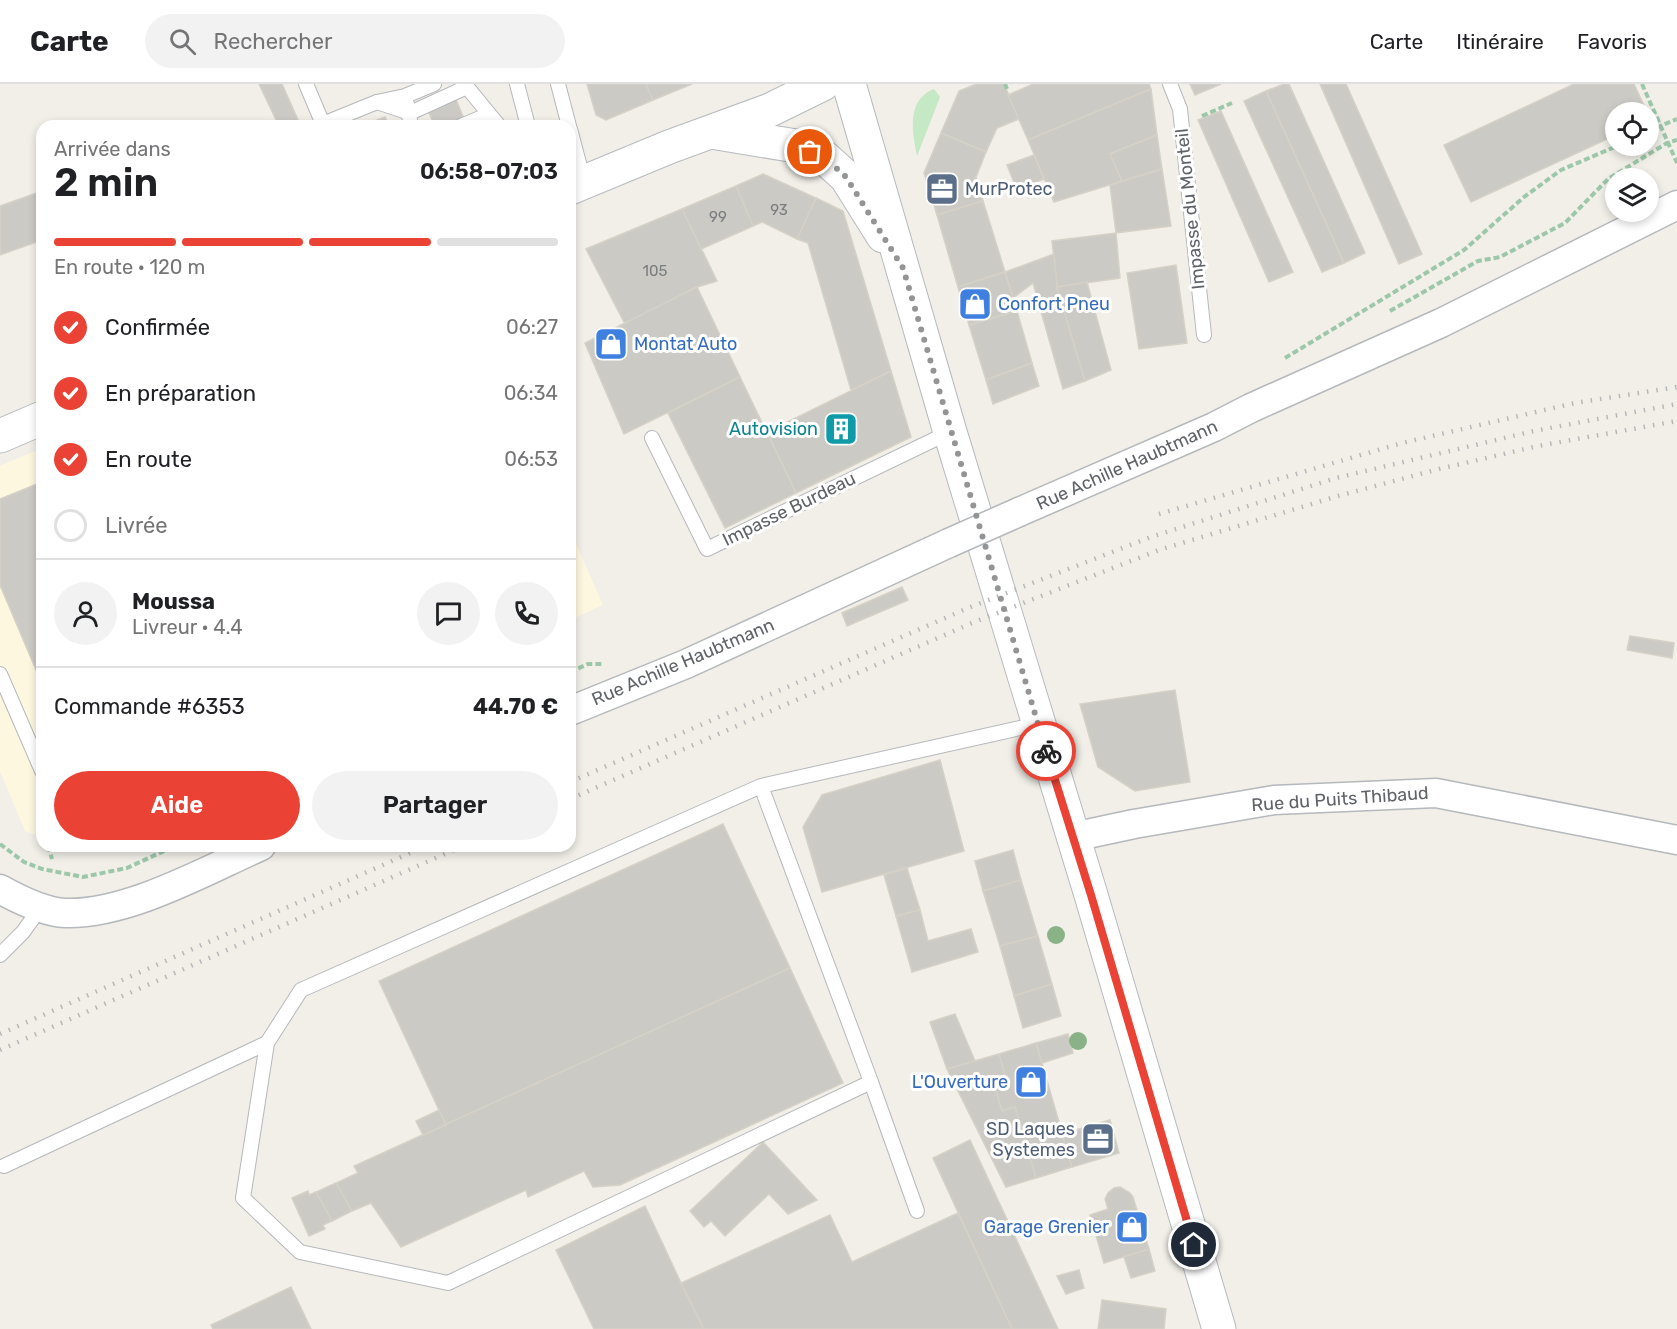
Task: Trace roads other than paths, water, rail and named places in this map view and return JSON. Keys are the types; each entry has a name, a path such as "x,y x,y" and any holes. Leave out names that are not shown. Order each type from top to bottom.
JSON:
{"main road":[{"path":"577,185 770,110 823,84"},
{"path":"849,84 950,432 971,495 1219,1329"},
{"path":"709,132 796,146 824,157 846,177 903,268"},
{"path":"0,436 36,421"}],"street":[{"name":"Rue Achille Haubtmann","path":"576,709 686,664 1019,512 1214,427 1251,408 1441,323 1677,206"},
{"name":"Rue du Puits Thibaud","path":"1073,837 1274,800 1436,793 1677,840"},
{"path":"0,889 21,901 64,913 105,910 150,896 248,852"}],"lane":[{"path":"306,84 319,120"},
{"path":"333,120 377,102 405,96 434,84"},
{"path":"517,84 526,120"},
{"path":"558,84 568,120"},
{"name":"Impasse du Monteil","path":"1170,84 1180,109 1204,335"},
{"path":"411,119 467,87 493,120"},
{"path":"405,96 411,119"},
{"path":"377,102 411,119"},
{"name":"Impasse Burdeau","path":"652,438 707,549 950,432"},
{"path":"0,674 36,757"},
{"path":"871,1082 448,1283 300,1252 243,1198 267,1043 301,990 761,786 1038,724"},
{"path":"761,786 917,1211"},
{"path":"0,955 23,932 41,906"},
{"path":"4,1166 267,1043"}],"railway":[{"path":"1159,514 1402,443 1575,403 1677,387"},
{"path":"576,779 968,608 1151,537 1336,478 1534,431 1677,404"},
{"path":"576,796 972,623 1159,550 1338,496 1439,469 1538,446 1677,421"},
{"path":"0,1034 412,852"},
{"path":"0,1050 449,852"}],"place":[{"name":"MurProtec","path":"942,189"},
{"name":"Confort Pneu","path":"975,304"},
{"name":"Montat Auto","path":"611,344"},
{"name":"Autovision","path":"841,429"},
{"name":"L'Ouverture","path":"1031,1082"},
{"name":"SD Laques Systemes","path":"1098,1139"},
{"name":"Garage Grenier","path":"1132,1227"}]}
